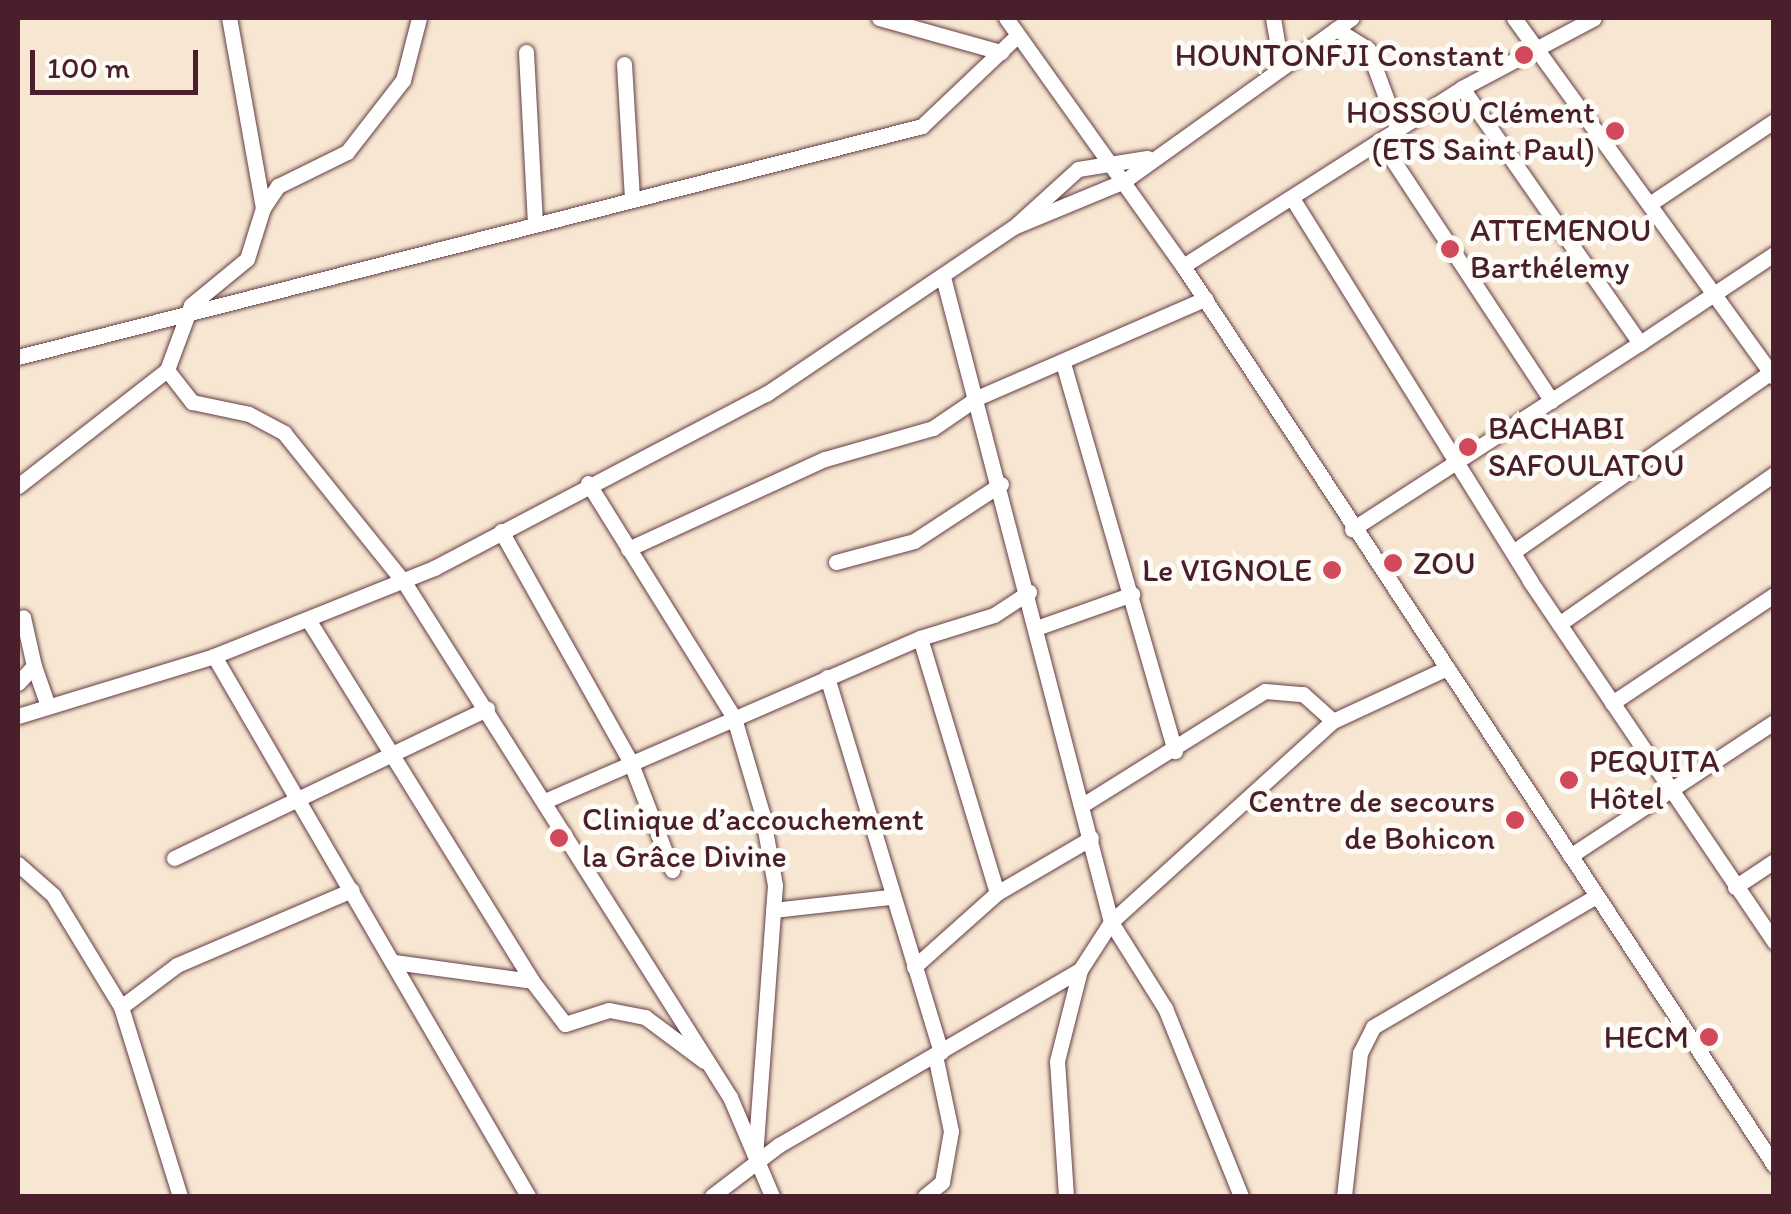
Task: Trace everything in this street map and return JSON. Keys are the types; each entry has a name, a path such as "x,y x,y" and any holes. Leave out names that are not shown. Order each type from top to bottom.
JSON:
{"street":[{"path":"230,18 263,208"},
{"path":"18,486 167,370 191,306 247,259 263,208 278,186 347,152 403,80 419,18"},
{"path":"880,18 1001,52"},
{"path":"1006,18 1183,266 1352,529 1774,1165"},
{"path":"1273,18 1282,65"},
{"path":"1014,227 1124,181 1147,158 1352,18"},
{"path":"1513,552 1770,365 1514,18"},
{"path":"1183,266 1462,88 1539,52 1594,18"},
{"path":"1336,29 1368,49 1398,130"},
{"path":"18,357 191,306 922,126 1017,36"},
{"path":"526,52 535,221"},
{"path":"624,64 632,197"},
{"path":"1462,88 1640,344"},
{"path":"1651,203 1774,121"},
{"path":"1381,142 1552,401"},
{"path":"18,716 214,656 404,582 588,483 766,394 1014,227 1068,176 1111,160 1147,158"},
{"path":"1292,198 1559,624 1774,942"},
{"path":"1352,529 1774,254"},
{"path":"944,276 1039,627 1111,922 1165,1008 1241,1196"},
{"path":"628,549 825,459 932,428 977,398 1205,299"},
{"path":"1063,362 1175,751"},
{"path":"167,370 192,402 249,414 284,433 404,582 712,1066 758,1153 772,1196"},
{"path":"1559,624 1774,474"},
{"path":"588,483 734,718 772,853 773,910 758,1153 745,1174 740,1196"},
{"path":"836,562 914,541 1001,484"},
{"path":"501,531 630,761 672,870"},
{"path":"545,801 920,638 994,615 1029,592"},
{"path":"1039,627 1132,594"},
{"path":"1612,703 1774,595"},
{"path":"23,616 48,706"},
{"path":"308,621 532,980 565,1024 609,1010 645,1017 712,1066"},
{"path":"920,638 997,894"},
{"path":"214,656 528,1196"},
{"path":"18,683 34,666"},
{"path":"1066,1196 1057,1062 1080,970 1111,922 1334,721 1446,668"},
{"path":"827,677 938,1054 951,1130 942,1182 925,1196"},
{"path":"1084,804 1275,688 1303,694 1334,721"},
{"path":"174,858 301,804 487,709"},
{"path":"1570,856 1774,722"},
{"path":"914,967 997,894 1091,838"},
{"path":"1735,887 1774,862"},
{"path":"18,864 53,895 121,1007 180,1196"},
{"path":"121,1007 177,965 352,890"},
{"path":"1344,1196 1360,1053 1373,1027 1596,896"},
{"path":"773,910 889,897"},
{"path":"394,962 532,980"},
{"path":"758,1153 1080,970"},
{"path":"1758,1142 1774,1131"},
{"path":"712,1196 745,1174"}],"place":[{"name":"HOUNTONFJI Constant","path":"1524,55"},
{"name":"HOSSOU Clément (ETS Saint Paul)","path":"1615,131"},
{"name":"ATTEMENOU Barthélemy","path":"1450,249"},
{"name":"BACHABI SAFOULATOU","path":"1468,447"},
{"name":"ZOU","path":"1393,563"},
{"name":"Le VIGNOLE","path":"1332,570"},
{"name":"PEQUITA Hôtel","path":"1569,780"},
{"name":"Centre de secours de Bohicon","path":"1515,820"},
{"name":"Clinique d’accouchement la Grâce Divine","path":"559,838"},
{"name":"HECM","path":"1709,1037"}]}
